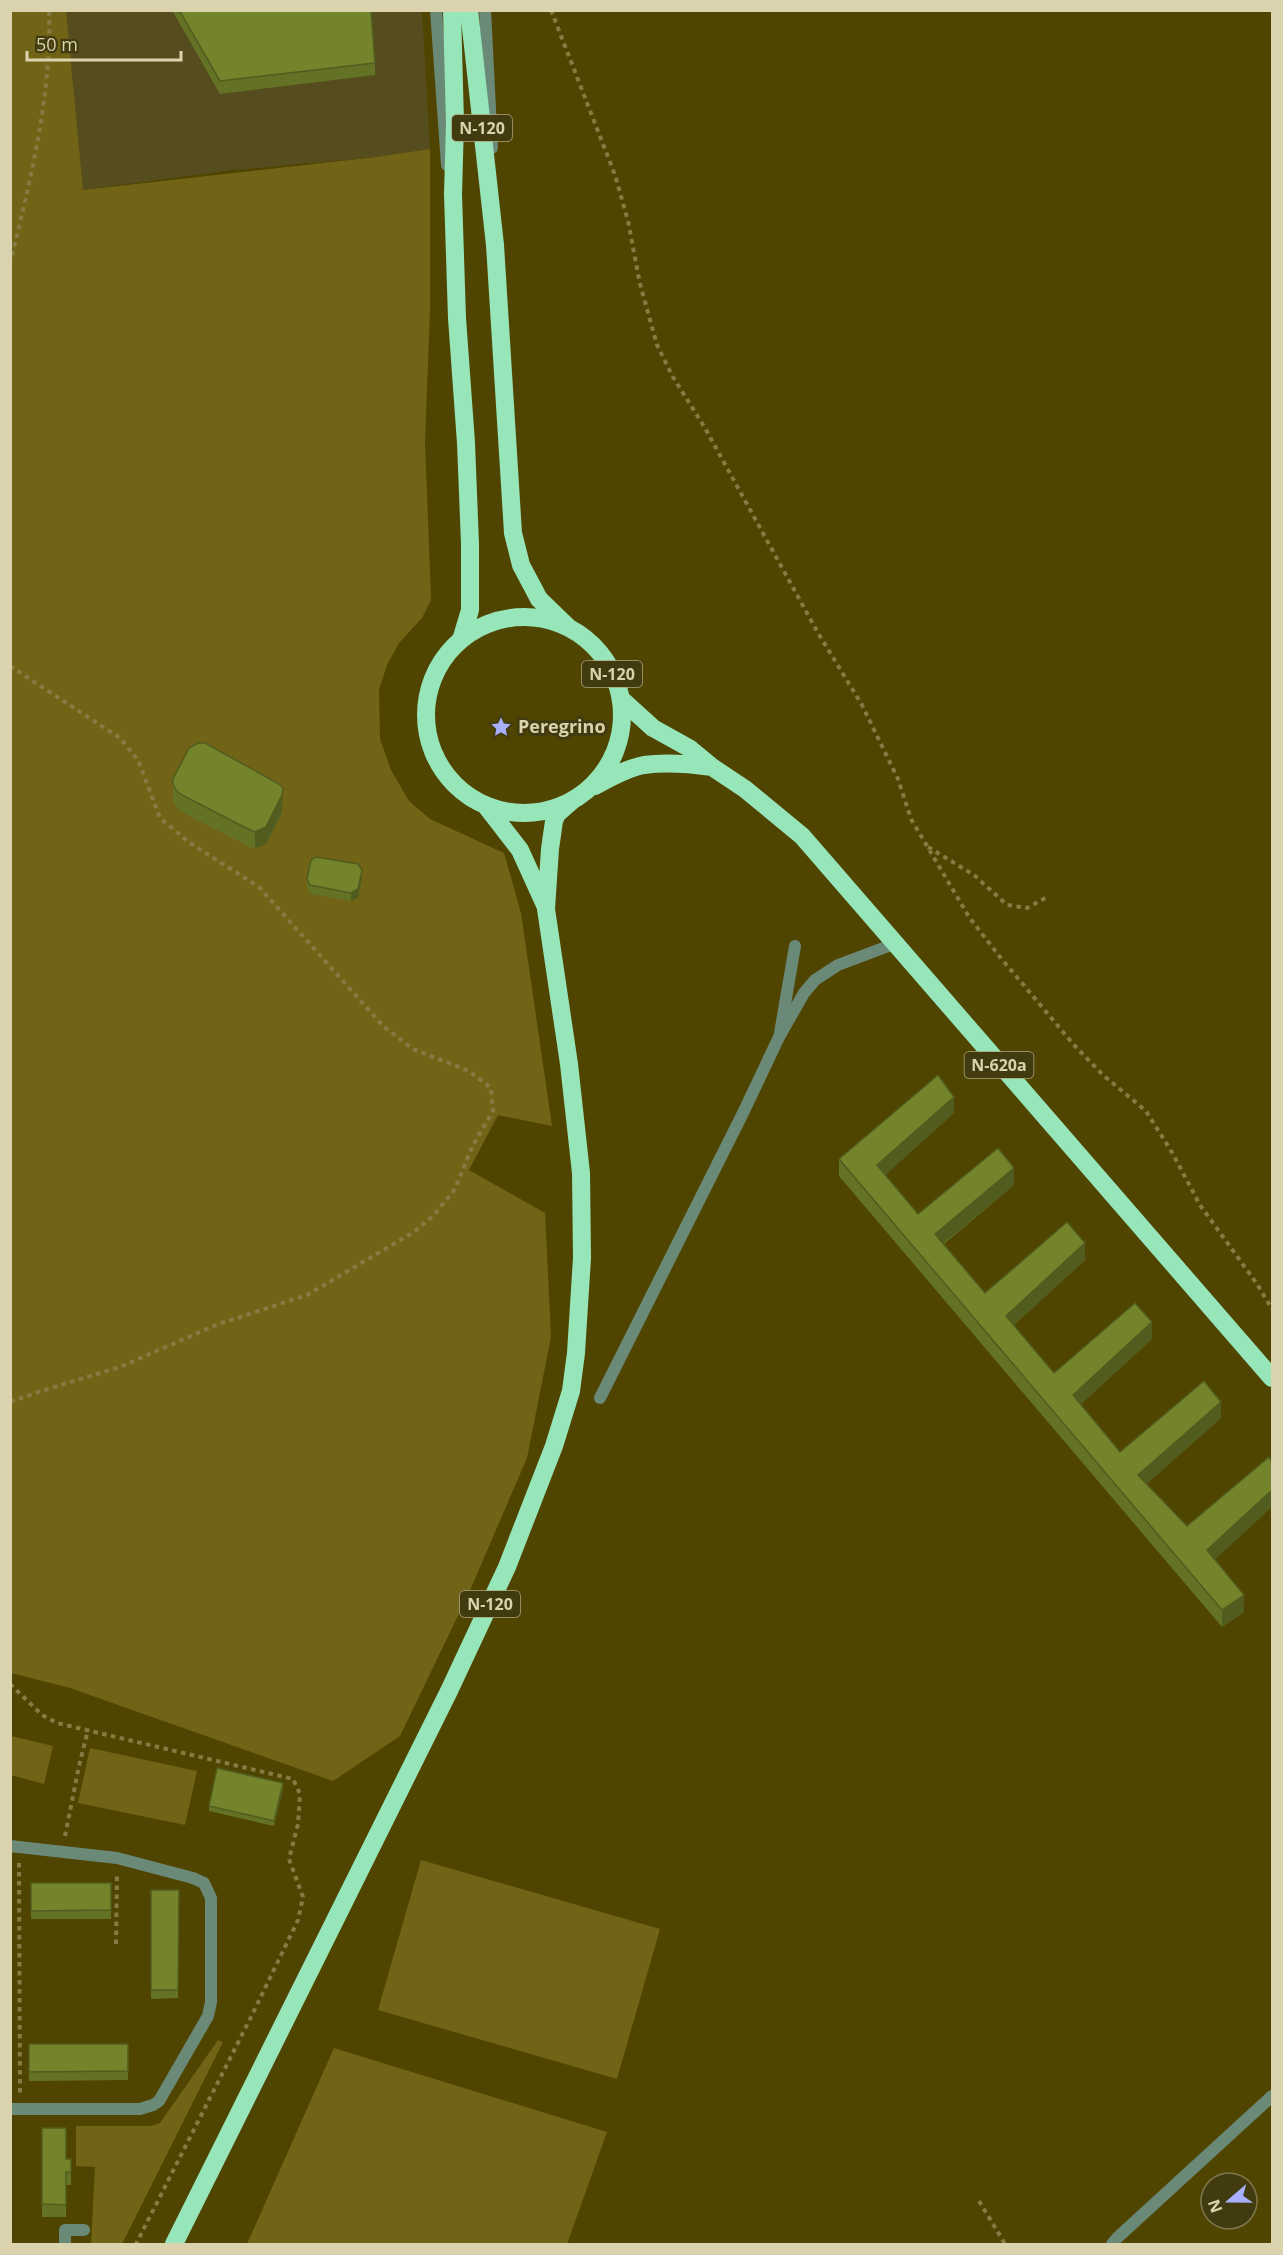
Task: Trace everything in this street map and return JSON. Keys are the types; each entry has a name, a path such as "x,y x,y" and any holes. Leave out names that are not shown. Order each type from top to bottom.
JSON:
{"highway":[{"name":"N-120","path":"452,10 455,123 453,194 457,318 466,443 470,544 470,610 461,640"},
{"name":"N-120","path":"174,2244 498,1588 541,1482 571,1391 580,1294 583,1229 581,1184 569,1064 546,909 550,849 557,814 589,788 605,770 618,742 622,726 621,699 607,663 589,642 568,627 539,598 521,565 513,533 495,245 469,10"},
{"name":"N-120","path":"568,627 537,618 513,617 479,628 461,640 442,662 433,678 427,706 428,732 435,756 443,770 460,788 485,804 506,811 528,813 557,807 573,800"},
{"name":"N-620a","path":"621,699 652,728 689,748 745,789 802,836 1272,1378"},
{"name":"N-620a","path":"589,788 644,765 688,764 712,767"},
{"name":"N-120","path":"485,804 520,850 546,909"}],"street":[{"path":"436,10 446,158 453,194"},
{"path":"485,10 495,245"},
{"path":"600,1398 779,1038 804,993 815,980 838,965 894,944"},
{"path":"779,1038 795,946"},
{"path":"15,1846 117,1858 204,1882 211,1898 211,2002 208,2016 159,2101 140,2109 16,2109"},
{"path":"1112,2244 1272,2096"},
{"path":"65,2244 65,2230 84,2230"}],"path":[{"path":"10,264 28,189 42,108 47,68 49,10"},
{"path":"551,10 615,175 628,221 640,284 657,345 818,633 862,705 898,778 911,819 969,917 1000,957 1102,1075 1146,1111 1173,1154 1200,1205 1257,1284 1272,1310"},
{"path":"10,666 120,738 138,760 160,818 190,843 259,887 383,1026 413,1049 469,1071 491,1088 494,1111 473,1145 455,1189 433,1216 414,1232 378,1255 307,1295 216,1325 120,1367 10,1402"},
{"path":"927,847 974,875 1007,905 1027,908 1047,897"},
{"path":"63,1852 88,1730"},
{"path":"15,1846 16,2109"},
{"path":"116,1944 117,1858"},
{"path":"978,2201 1005,2244"}],"shaded area":[{"path":"10,11 66,11 83,190 430,149 430,312 425,441 431,600 422,618 399,643 387,665 379,690 380,739 391,770 409,801 430,819 504,853 521,913 552,1126 498,1115 469,1170 545,1213 551,1337 527,1458 468,1595 400,1736 333,1781 70,1688 11,1673"},
{"path":"66,11 422,11 430,149 376,157 234,170 82,190"},
{"path":"11,1736 53,1746 44,1784 11,1775"},
{"path":"90,1748 197,1771 185,1825 78,1803"},
{"path":"421,1860 660,1929 617,2079 378,2010"},
{"path":"218,2040 223,2042 122,2244 91,2244 95,2167 76,2166 76,2126 151,2126 160,2123"},
{"path":"334,2048 607,2132 567,2244 247,2244"}],"building":[{"path":"179,10 371,10 375,63 220,81"},
{"path":"198,743 205,743 283,788 282,795 266,827 255,832 250,830 176,790 173,779 189,748"},
{"path":"316,857 358,864 362,870 358,889 351,893 310,885 307,879 311,860"},
{"path":"938,1075 954,1097 877,1165 918,1214 998,1148 1014,1168 935,1234 985,1293 1067,1222 1085,1243 1006,1316 1054,1373 1135,1303 1152,1322 1073,1395 1120,1452 1204,1381 1221,1402 1138,1475 1187,1526 1269,1457 1272,1463 1272,1490 1207,1550 1244,1595 1222,1610 839,1159"},
{"path":"217,1768 283,1783 274,1821 209,1806"},
{"path":"31,1883 111,1883 111,1910 31,1911"},
{"path":"151,1890 179,1890 178,1990 151,1990"},
{"path":"29,2044 128,2044 128,2071 29,2072"},
{"path":"42,2128 66,2128 66,2159 71,2159 71,2172 66,2172 66,2205 42,2204"}],"place":[{"name":"Peregrino","path":"501,727"}]}
